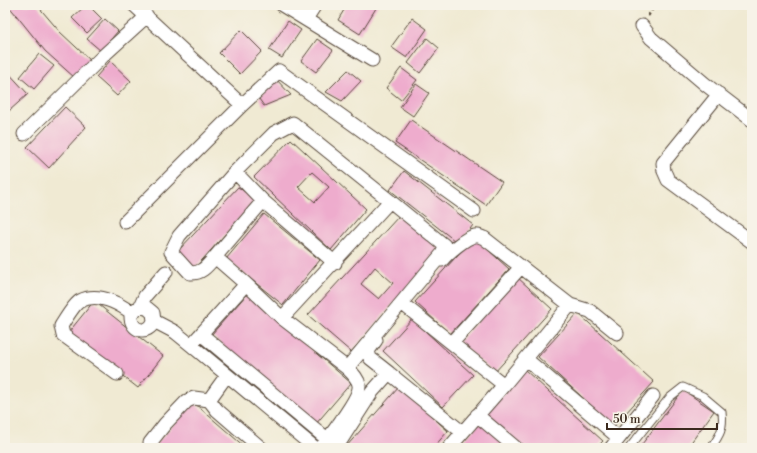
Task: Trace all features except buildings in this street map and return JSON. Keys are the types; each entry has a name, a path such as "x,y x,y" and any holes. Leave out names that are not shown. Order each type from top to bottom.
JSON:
{"street":[{"path":"134,5 242,105"},
{"path":"282,5 372,60"},
{"path":"306,20 315,5"},
{"path":"24,134 103,56 147,16"},
{"path":"642,26 651,38 752,120"},
{"path":"125,222 242,105 279,71 474,211"},
{"path":"719,94 669,154 663,163 664,171 668,180 752,242"},
{"path":"264,202 203,270 196,274 190,273 171,252 179,236 235,172 274,133 294,123 444,245 445,248 442,254 346,368"},
{"path":"235,172 264,202 335,262"},
{"path":"282,318 390,201"},
{"path":"462,432 370,358 368,351 404,305 446,256 471,237 476,236 484,238 570,305 590,311 617,333"},
{"path":"215,257 282,318 346,368 357,379 360,387 355,400 328,445"},
{"path":"452,343 522,267"},
{"path":"116,374 64,336 61,326 79,301 92,298 110,300 136,310 148,308 151,310 154,321 147,329 140,330 136,328 131,319 136,310 145,296 166,272"},
{"path":"192,345 246,284"},
{"path":"404,305 504,385"},
{"path":"449,448 526,359 570,305"},
{"path":"154,321 175,332 192,345 315,448"},
{"path":"201,334 328,445"},
{"path":"526,359 615,443 653,396"},
{"path":"328,445 389,373"},
{"path":"209,400 227,375"},
{"path":"150,448 150,443 164,424 187,400 194,398 209,400 217,410 261,448"},
{"path":"477,415 516,448"}],"lane":[{"path":"629,448 669,398 683,387 703,396 722,412 724,423 720,436 711,448"}]}
